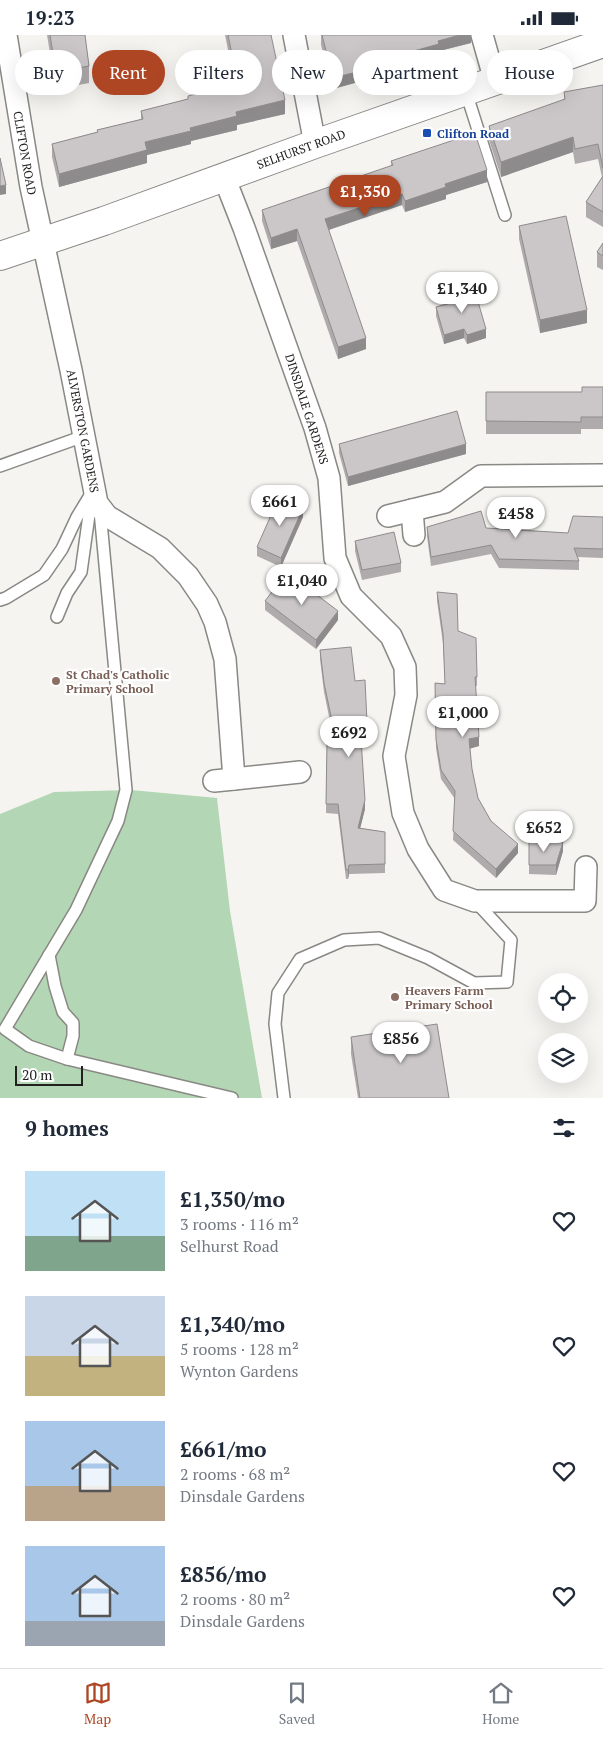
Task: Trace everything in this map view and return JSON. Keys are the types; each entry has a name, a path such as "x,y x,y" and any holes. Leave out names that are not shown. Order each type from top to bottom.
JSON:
{"main road":[{"name":"SELHURST ROAD","path":"573,54 603,43"},
{"name":"SELHURST ROAD","path":"0,256 457,95"}],"street":[{"name":"CLIFTON ROAD","path":"6,35 30,187 43,241"},
{"path":"294,35 315,144"},
{"path":"482,35 487,53"},
{"name":"DINSDALE GARDENS","path":"224,177 315,428 329,478 335,558 351,596 391,636 405,667 406,695 394,756 403,813 418,849 444,891 475,901 585,901 586,867"},
{"name":"ALVERSTON GARDENS","path":"43,241 97,500 107,516 160,548 188,576 208,604 215,622 225,659 224,780 300,772"},
{"path":"388,517 446,502 482,477 603,475"},
{"path":"412,510 414,535"}],"lane":[{"path":"467,95 504,215"},
{"path":"0,465 84,436"},
{"path":"0,600 6,599 44,575 62,549 77,517 97,500"},
{"path":"57,617 67,593 81,572 89,515 97,500"},
{"path":"97,500 126,790 118,821 76,910 3,1027 29,1046 67,1059 232,1098"},
{"path":"284,1098 275,1024 277,1001 278,993 300,959 344,940 379,938 428,958 474,983 507,981 511,940 475,901"},
{"path":"49,955 62,1012 73,1023 74,1036 67,1059"}],"green space":[{"path":"131,790 217,798 230,911 262,1098 0,1098 0,814 54,792"}],"building":[{"path":"50,35 85,35 89,66 82,67 82,50 52,50"},
{"path":"228,35 271,35 274,50 272,50 272,95 284,95 285,100 236,112 237,116 190,128 191,131 145,142 147,150 59,174 52,144 98,132 97,130 143,119 141,111 188,99 188,96 192,95 262,95 262,50 231,50"},
{"path":"322,35 460,35 438,41 439,44 417,50 353,50 353,73 343,76 343,50 326,50"},
{"path":"603,85 603,168 598,144 575,149 573,137 501,162 489,126 565,99 564,95 573,95 573,90"},
{"path":"475,133 487,170 445,184 446,187 405,201 402,194 325,219 366,338 338,347 297,229 271,238 262,210 393,165 391,161"},
{"path":"0,158 6,185 0,186"},
{"path":"603,176 603,212 586,202"},
{"path":"566,216 587,310 540,320 519,226"},
{"path":"603,243 603,256 597,252"},
{"path":"474,288 486,329 467,335 464,329 444,335 436,307 458,301 456,293"},
{"path":"582,387 603,387 603,417 581,417 581,422 486,421 486,392 582,392"},
{"path":"457,411 466,444 348,477 339,444"},
{"path":"279,497 303,508 281,558 257,547"},
{"path":"481,511 486,528 568,533 573,516 603,517 603,549 574,548 579,561 499,559 491,545 431,557 427,527"},
{"path":"394,532 401,563 362,570 355,541"},
{"path":"287,572 338,611 316,640 265,601"},
{"path":"437,592 457,594 458,631 476,638 477,677 475,677 479,737 469,739 472,769 478,798 491,821 518,844 496,869 453,831 455,791 441,770 436,739 435,683 445,684 443,634"},
{"path":"351,647 355,681 365,680 367,722 360,723 365,800 358,828 385,832 385,864 349,865 348,870 346,870 338,804 326,804 327,742 336,740 324,683 320,650"},
{"path":"529,842 563,842 556,865 529,865"},
{"path":"437,1024 449,1098 360,1098 351,1037"}],"place":[{"name":"Clifton Road","path":"427,133"},
{"name":"St Chad's Catholic Primary School","path":"56,681"},
{"name":"Heavers Farm Primary School","path":"395,997"}]}
